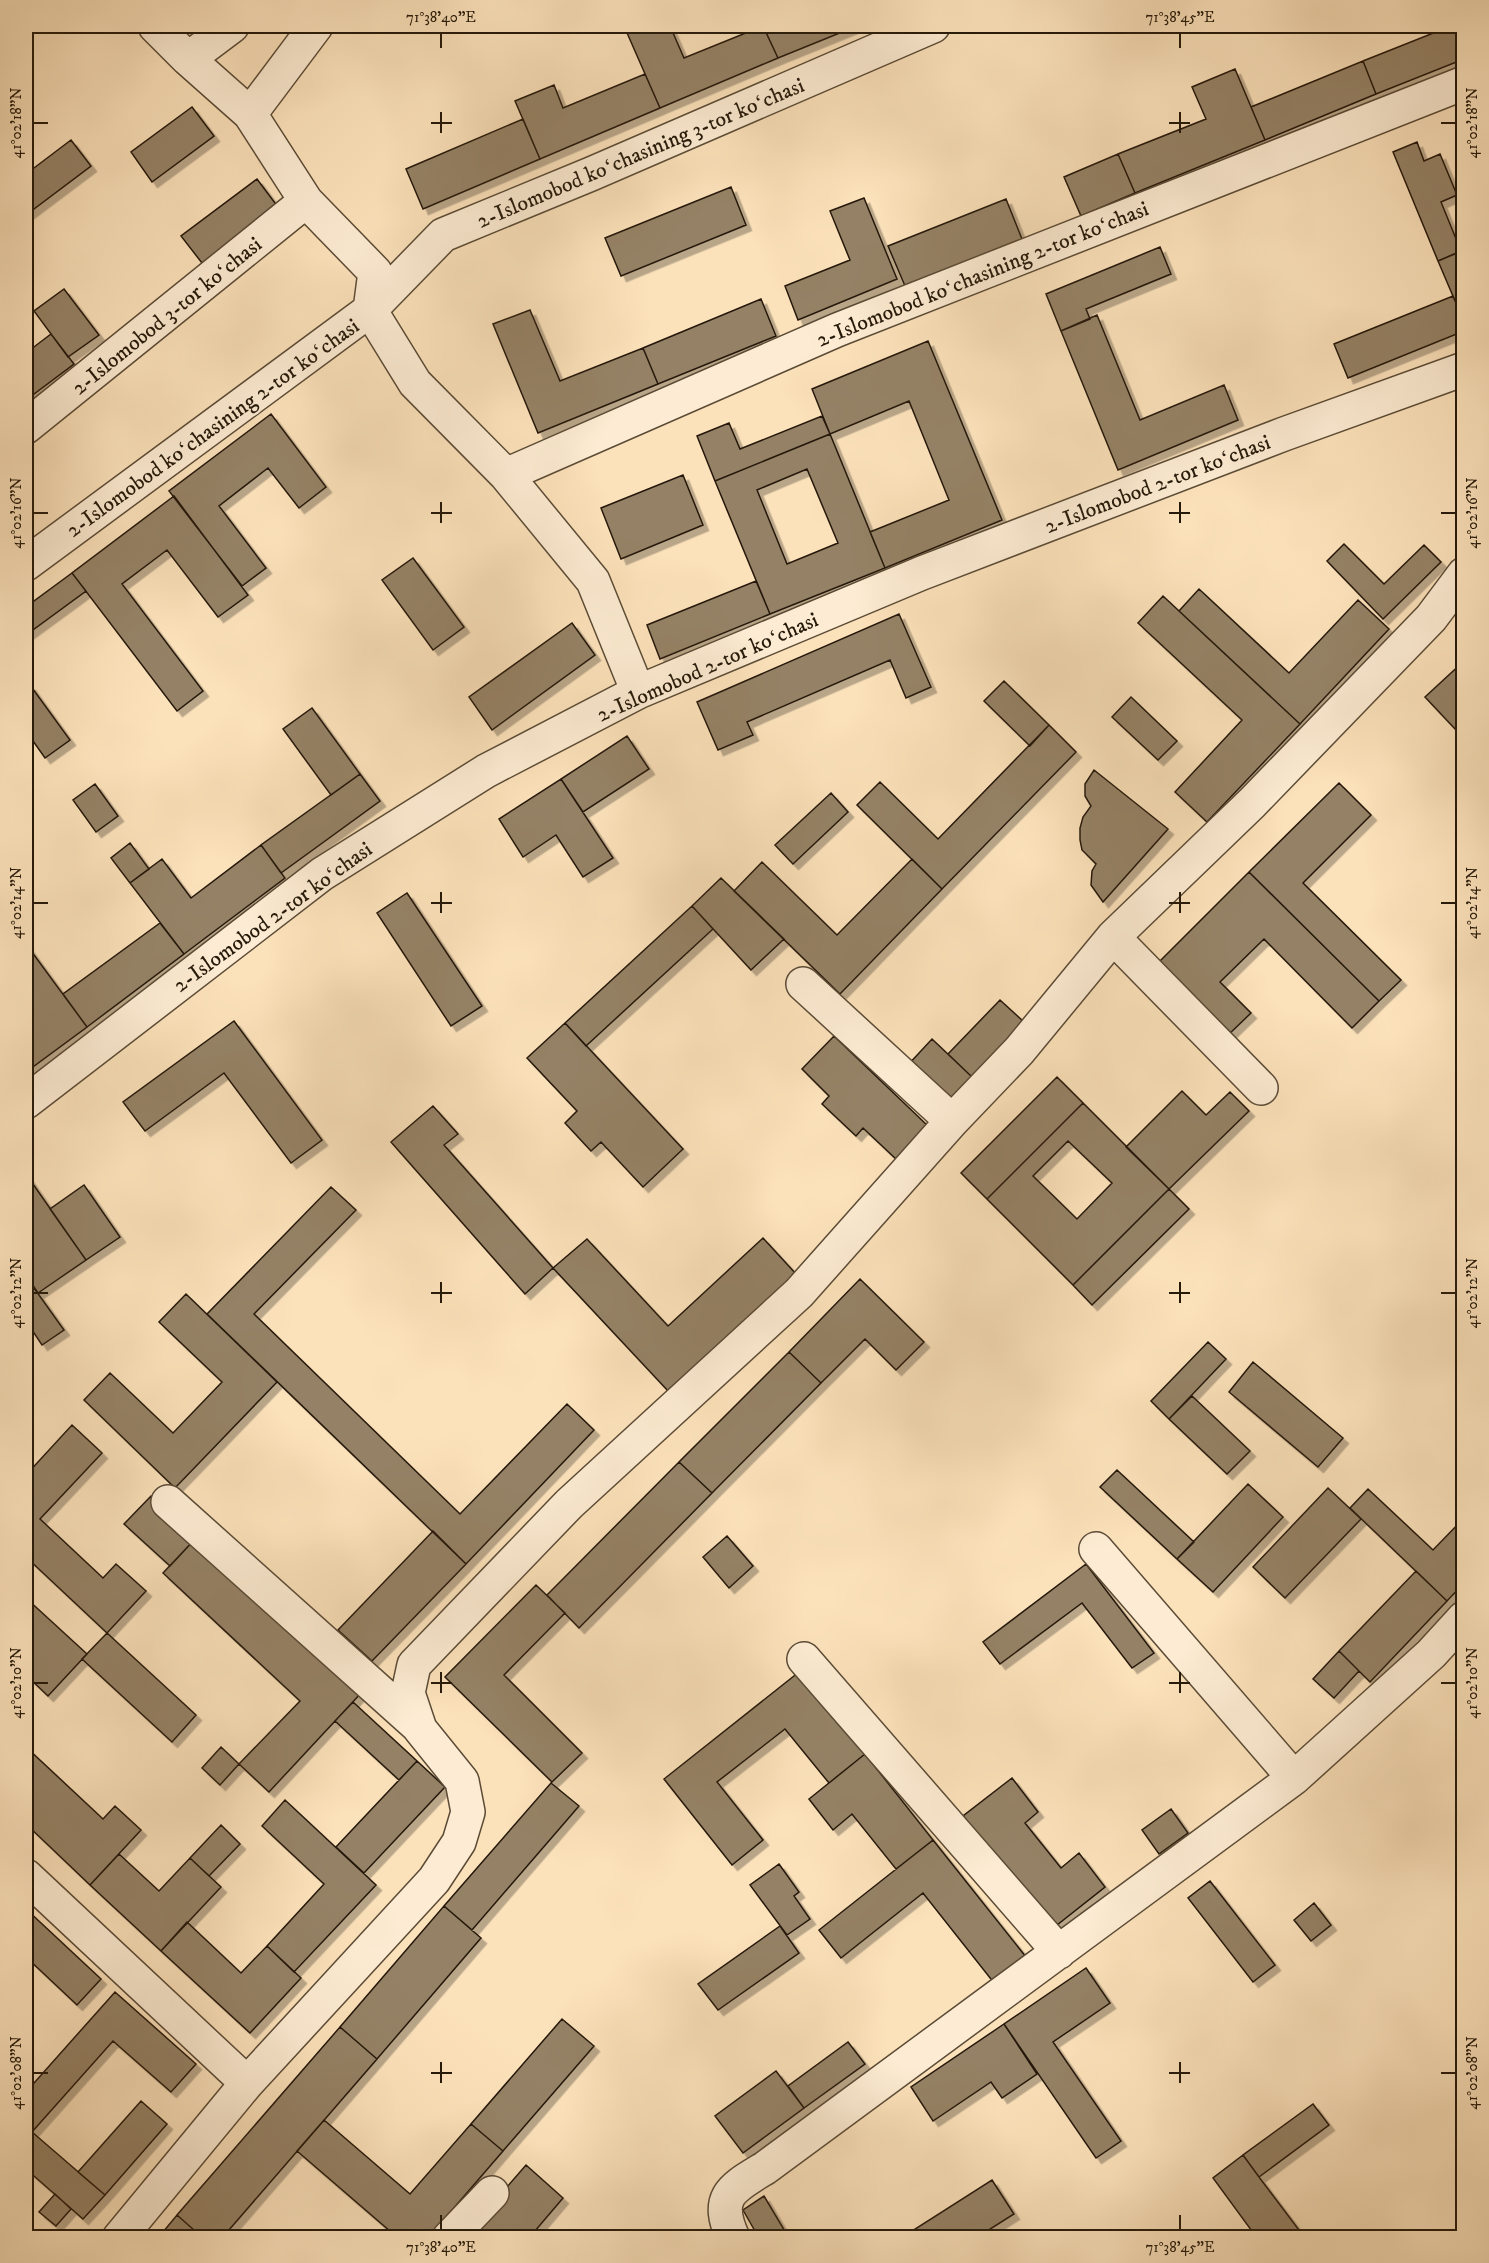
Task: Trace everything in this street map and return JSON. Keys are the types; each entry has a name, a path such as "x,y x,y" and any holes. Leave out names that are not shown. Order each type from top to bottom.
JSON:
{"street":[{"path":"155,26 250,114 306,201 375,272 370,310"},
{"path":"188,59 232,26"},
{"path":"250,114 316,26"},
{"name":"2-Islomobod koʻchasining 3-tor koʻchasi","path":"370,310 443,235 591,174 933,26"},
{"name":"2-Islomobod koʻchasining 2-tor koʻchasi","path":"506,475 837,330 1464,83"},
{"name":"2-Islomobod 3-tor koʻchasi","path":"26,427 306,201"},
{"name":"2-Islomobod koʻchasining 2-tor koʻchasi","path":"26,564 370,310 415,383 506,475 593,581 638,692"},
{"name":"2-Islomobod 2-tor koʻchasi","path":"26,1102 322,874 486,771 638,692 922,573 1284,434 1464,369"},
{"path":"420,1729 408,1693 414,1665 569,1504 799,1293 952,1121 1019,1051 1113,937 1252,803 1431,618 1464,574"},
{"path":"1113,937 1262,1088"},
{"path":"803,984 952,1121"},
{"path":"118,2238 247,2083 434,1880 459,1842 468,1812 462,1781 420,1729 168,1502"},
{"path":"1096,1549 1294,1779"},
{"path":"733,2238 725,2213 725,2205 732,2191 1294,1779 1431,1654 1464,1618"},
{"path":"804,1659 1059,1952"},
{"path":"26,1876 247,2083"},
{"path":"449,2238 492,2193"}],"building":[{"path":"624,26 670,26 684,58 763,26 778,58 660,108"},
{"path":"763,26 857,26 778,58"},
{"path":"1451,26 1464,26 1464,59 1376,94 1363,61"},
{"path":"1363,61 1376,94 1265,140 1251,107"},
{"path":"1235,69 1265,140 1135,193 1118,154 1206,119 1192,87"},
{"path":"645,74 660,108 540,159 515,101 554,85 563,108"},
{"path":"192,107 214,136 152,182 131,152"},
{"path":"523,119 540,159 423,209 406,169"},
{"path":"71,140 91,166 26,215 26,174"},
{"path":"1417,142 1424,161 1440,154 1457,195 1441,202 1461,251 1438,261 1393,152"},
{"path":"1118,154 1135,193 1081,216 1064,177"},
{"path":"257,179 278,207 202,263 181,236"},
{"path":"731,187 746,225 621,276 605,238"},
{"path":"864,198 897,279 798,320 785,286 850,260 830,211"},
{"path":"1006,199 1022,239 905,286 888,246"},
{"path":"1160,247 1171,274 1086,309 1090,319 1061,331 1046,294"},
{"path":"1464,250 1464,322 1438,261"},
{"path":"64,289 99,335 68,357 34,311"},
{"path":"1453,296 1464,322 1464,331 1348,378 1334,344"},
{"path":"761,299 776,336 658,384 643,348"},
{"path":"530,310 560,381 643,348 658,384 538,433 493,324"},
{"path":"1097,315 1140,420 1224,385 1238,420 1118,470 1061,331"},
{"path":"51,334 74,364 26,400 26,353"},
{"path":"928,341 1002,520 885,568 870,532 949,500 909,401 830,434 812,389"},
{"path":"271,414 326,487 299,508 268,468 219,506 266,568 242,586 169,491"},
{"path":"822,416 830,434 715,481 697,436 729,423 740,449"},
{"path":"830,434 885,568 770,614 715,481","holes":["807,469 838,543 787,564 757,490"]},
{"path":"683,475 703,525 621,559 601,508"},
{"path":"174,496 248,595 218,617 167,550 122,584 203,691 177,711 72,573"},
{"path":"1344,544 1384,584 1424,545 1441,562 1383,619 1327,561"},
{"path":"413,558 464,627 433,650 382,580"},
{"path":"72,573 86,591 26,635 26,607"},
{"path":"756,581 770,614 660,659 647,625"},
{"path":"1199,589 1289,673 1358,600 1389,629 1300,724 1179,611"},
{"path":"1163,596 1300,724 1207,822 1175,792 1242,720 1138,623"},
{"path":"899,614 931,687 906,698 890,660 747,722 753,735 718,750 697,702"},
{"path":"572,623 595,655 492,730 469,697"},
{"path":"1464,661 1464,723 1456,730 1425,697"},
{"path":"1004,681 1049,725 1030,746 984,701"},
{"path":"30,685 70,740 45,758 26,731 26,688"},
{"path":"1131,697 1177,741 1158,760 1112,717"},
{"path":"312,708 360,774 331,795 283,729"},
{"path":"1049,725 1076,752 942,889 857,805 880,782 938,839"},
{"path":"627,736 649,769 583,812 561,779"},
{"path":"1094,770 1168,829 1103,902 1091,885 1092,871 1096,864 1082,850 1080,840 1083,817 1091,806 1085,796 1085,784"},
{"path":"360,774 380,801 281,873 261,845"},
{"path":"561,779 613,858 583,877 556,835 523,857 499,819"},
{"path":"1339,783 1371,815 1303,883 1401,980 1379,1001 1249,872"},
{"path":"95,784 118,816 96,832 73,800"},
{"path":"831,793 848,812 793,864 775,845"},
{"path":"130,843 149,869 130,883 111,858"},
{"path":"261,845 285,878 184,954 130,883 162,859 191,898"},
{"path":"912,859 942,889 840,994 734,891 762,862 837,935"},
{"path":"1249,872 1379,1001 1352,1028 1264,939 1220,982 1251,1013 1225,1038 1154,967"},
{"path":"721,878 784,939 751,970 692,906"},
{"path":"407,893 482,1006 451,1026 377,913"},
{"path":"692,906 713,929 586,1046 565,1023"},
{"path":"160,923 184,954 87,1027 63,994"},
{"path":"26,944 87,1027 26,1072 26,1022 33,1017 26,1007"},
{"path":"1000,1000 1024,1022 972,1077 948,1054"},
{"path":"234,1021 322,1140 291,1163 224,1073 145,1131 123,1102"},
{"path":"565,1023 683,1149 643,1187 601,1142 591,1151 565,1123 577,1111 527,1058"},
{"path":"834,1036 929,1127 897,1160 863,1128 856,1136 822,1104 829,1096 802,1069"},
{"path":"932,1039 972,1077 947,1103 907,1066"},
{"path":"1057,1077 1083,1103 987,1199 961,1173"},
{"path":"1182,1091 1206,1115 1230,1092 1249,1111 1169,1189 1126,1147"},
{"path":"1083,1103 1169,1189 1073,1285 987,1199","holes":["1068,1141 1112,1183 1077,1219 1033,1176"]},
{"path":"433,1106 458,1134 444,1145 553,1268 525,1294 391,1142"},
{"path":"26,1174 86,1260 38,1293 26,1275"},
{"path":"84,1185 120,1237 86,1260 50,1209"},
{"path":"331,1187 356,1210 254,1314 460,1514 567,1404 594,1430 466,1564 207,1314"},
{"path":"1169,1189 1189,1209 1092,1305 1073,1285"},
{"path":"763,1238 797,1275 669,1392 553,1268 587,1239 668,1326"},
{"path":"860,1279 924,1342 896,1370 865,1339 821,1383 789,1352"},
{"path":"34,1288 64,1330 42,1345 26,1321 26,1294"},
{"path":"186,1294 277,1382 175,1488 84,1400 110,1373 173,1433 222,1382 159,1322"},
{"path":"1208,1342 1226,1359 1169,1419 1151,1401"},
{"path":"789,1352 821,1383 712,1493 679,1462"},
{"path":"1253,1362 1343,1438 1318,1467 1229,1392"},
{"path":"1192,1396 1250,1451 1227,1474 1169,1419"},
{"path":"72,1425 102,1453 40,1519 103,1578 116,1564 146,1591 107,1633 26,1557 26,1475"},
{"path":"679,1462 712,1493 579,1628 547,1595"},
{"path":"1117,1470 1194,1542 1177,1559 1100,1487"},
{"path":"1248,1484 1283,1517 1213,1592 1177,1559"},
{"path":"1328,1488 1361,1519 1285,1598 1253,1567"},
{"path":"1368,1489 1433,1550 1464,1518 1464,1583 1447,1601 1350,1508"},
{"path":"151,1496 196,1538 170,1566 124,1524"},
{"path":"433,1531 466,1564 372,1661 338,1630"},
{"path":"727,1536 753,1566 729,1588 703,1557"},
{"path":"196,1538 362,1692 269,1792 239,1764 300,1701 163,1573"},
{"path":"1086,1564 1154,1653 1132,1668 1082,1603 1000,1664 983,1642"},
{"path":"1416,1571 1447,1601 1370,1682 1339,1651"},
{"path":"536,1585 565,1613 504,1675 582,1753 552,1782 445,1677"},
{"path":"26,1598 87,1654 48,1696 26,1675"},
{"path":"107,1633 196,1715 172,1742 82,1659"},
{"path":"1339,1651 1359,1671 1334,1698 1313,1679"},
{"path":"799,1672 865,1754 829,1783 785,1729 717,1782 763,1840 732,1865 664,1779"},
{"path":"353,1702 417,1761 399,1780 335,1721"},
{"path":"26,1747 103,1819 115,1806 141,1830 90,1885 26,1824"},
{"path":"221,1747 239,1764 220,1785 202,1768"},
{"path":"865,1754 933,1840 896,1869 852,1814 833,1830 809,1799"},
{"path":"417,1761 445,1787 364,1873 336,1847"},
{"path":"1012,1778 1038,1812 1025,1823 1061,1868 1079,1853 1105,1887 1052,1929 963,1816"},
{"path":"551,1783 579,1806 472,1930 444,1906"},
{"path":"285,1800 376,1885 294,1972 267,1946 324,1884 262,1826"},
{"path":"1171,1809 1188,1833 1159,1854 1142,1830"},
{"path":"221,1825 240,1844 209,1876 190,1858"},
{"path":"933,1840 1030,1962 998,1988 923,1893 841,1958 819,1930"},
{"path":"119,1854 159,1891 190,1858 221,1887 161,1951 90,1885"},
{"path":"779,1864 799,1892 794,1896 810,1919 787,1935 750,1885"},
{"path":"1210,1881 1275,1965 1253,1982 1188,1898"},
{"path":"1314,1903 1331,1925 1311,1941 1294,1920"},
{"path":"444,1906 481,1938 377,2059 340,2027"},
{"path":"26,1909 101,1979 77,2005 26,1957"},
{"path":"187,1922 241,1973 267,1946 301,1978 250,2033 161,1951"},
{"path":"780,1926 799,1953 718,2010 698,1984"},
{"path":"1086,1968 1110,2003 1053,2042 1121,2141 1096,2158 1004,2024"},
{"path":"115,1992 196,2064 171,2092 113,2041 32,2132 105,2195 83,2219 26,2169 26,2092"},
{"path":"562,2019 594,2046 503,2151 471,2124"},
{"path":"1004,2024 1037,2074 1002,2098 991,2082 933,2121 911,2087"},
{"path":"340,2027 377,2059 222,2238 203,2238 177,2215"},
{"path":"848,2042 865,2064 804,2108 788,2086"},
{"path":"776,2071 804,2108 743,2153 715,2116"},
{"path":"141,2101 167,2124 105,2195 78,2172"},
{"path":"1313,2104 1329,2125 1259,2177 1243,2155"},
{"path":"324,2120 410,2194 471,2124 503,2151 428,2238 398,2238 297,2151"},
{"path":"1243,2155 1305,2238 1257,2238 1213,2178"},
{"path":"526,2165 563,2198 529,2238 463,2238"},
{"path":"992,2180 1014,2214 976,2238 901,2238"},
{"path":"55,2194 71,2209 56,2226 39,2212"},
{"path":"764,2196 789,2238 759,2238 743,2210"},
{"path":"177,2215 203,2238 158,2238"}]}
